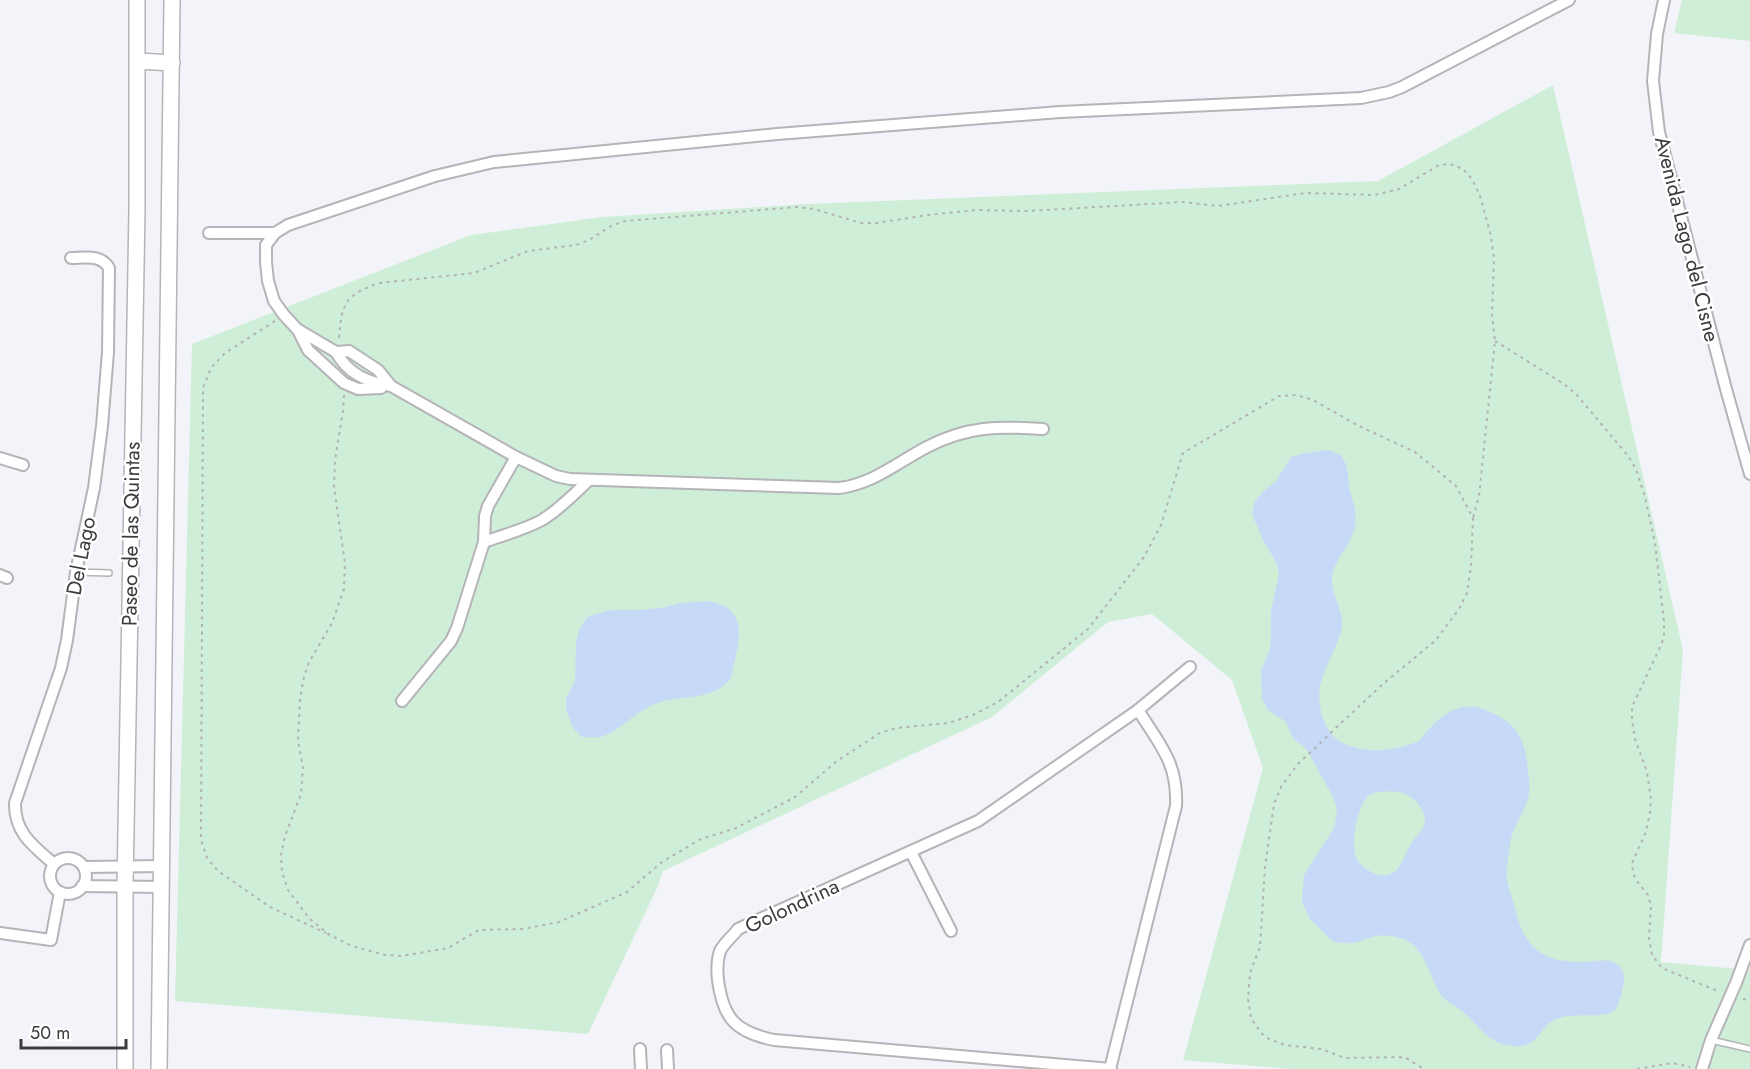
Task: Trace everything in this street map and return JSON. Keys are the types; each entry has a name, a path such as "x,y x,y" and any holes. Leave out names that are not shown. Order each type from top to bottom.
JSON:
{"main road":[{"name":"Paseo de las Quintas","path":"125,1069 125,867 137,210 137,0"},
{"name":"Paseo de las Quintas","path":"159,1069 172,0"},
{"path":"138,61 172,63"}],"street":[{"path":"391,386 358,389 344,383 308,350 297,329 274,301 268,281 266,245 275,233 288,225 435,176 494,162 777,134 1037,114 1361,98 1378,95 1402,87 1569,0"},
{"name":"Avenida Lago del Cisne","path":"1664,0 1653,81 1659,132 1750,474"},
{"path":"209,233 275,233"},
{"name":"Del Lago","path":"54,864 19,829 15,803 61,668 76,572 94,488 102,426 108,352 109,268 99,258 71,258"},
{"path":"297,329 336,352 349,351 378,370 391,386 516,457 556,476 570,479 839,488 869,481 927,447 954,435 978,428 1043,429"},
{"path":"402,701 451,641 463,613 484,542 485,516 488,506 516,457"},
{"path":"0,458 22,465"},
{"path":"484,542 541,520 589,480"},
{"name":"Golondrina","path":"1138,710 1169,758 1177,792 1176,806 1111,1069 774,1040 752,1035 734,1022 721,1002 717,969 720,951 738,929 978,821 1138,710 1190,667"},
{"path":"911,852 951,931"},
{"path":"73,858 84,867 85,880 82,886 72,893 60,892 50,880 50,872 59,860 73,858"},
{"path":"84,867 162,866"},
{"path":"82,886 162,886"},
{"path":"0,933 52,939 60,892"},
{"path":"1702,1069 1711,1040 1750,945"},
{"path":"640,1049 641,1069"},
{"path":"668,1050 668,1069"}],"lane":[{"path":"76,572 109,573"},
{"path":"1711,1040 1750,1049"}],"path":[{"path":"336,352 340,318 347,301 356,292 379,283 474,273 528,251 582,242 625,221 797,207 814,209 861,223 876,223 928,214 976,210 1028,211 1183,202 1218,206 1305,193 1374,195 1399,189 1439,165 1450,164 1463,169 1472,179 1480,196 1490,232 1494,258 1492,315 1495,341 1479,496 1473,518 1467,593 1459,609 1436,640 1383,684 1297,765 1281,788 1274,804 1265,867 1260,947 1250,973 1248,999 1251,1018 1261,1033 1269,1039 1286,1045 1321,1049 1345,1058 1406,1058 1424,1069"},
{"path":"284,315 225,353 211,368 203,388 201,840 207,858 218,872 270,907 352,946 385,955 401,956 448,948 479,930 523,929 559,922 627,892 662,862 701,839 736,828 795,797 837,761 880,733 896,728 948,723 973,715 998,702 1088,629 1144,558 1161,525 1183,453 1279,396 1296,395 1313,400 1359,426 1415,452 1456,486 1473,518"},
{"path":"1495,341 1564,384 1577,395 1629,457 1636,469 1655,543 1664,622 1662,643 1632,707 1635,740 1647,772 1651,800 1646,832 1632,863 1633,873 1648,895 1651,906 1649,938 1653,955 1662,968 1730,996 1750,1000"},
{"path":"328,934 309,918 288,890 282,872 281,855 285,836 301,795 303,768 298,740 300,699 304,677 309,662 332,623 344,589 345,563 334,487 344,383"},
{"path":"1637,1069 1672,1063 1697,1069"}],"green space":[{"path":"1682,0 1750,0 1750,41 1674,33"},
{"path":"1553,85 1683,650 1661,962 1750,970 1750,1069 1291,1069 1183,1060 1263,768 1232,680 1152,614 1108,622 992,717 663,871 588,1034 175,1001 192,344 471,235 602,217 808,204 1378,181"}],"water":[{"path":"1325,450 1342,457 1347,469 1356,522 1348,544 1333,572 1332,584 1342,627 1320,687 1323,719 1336,739 1361,749 1371,750 1392,749 1419,741 1439,719 1463,707 1483,709 1511,725 1521,739 1527,758 1529,786 1527,801 1511,839 1507,865 1508,884 1518,919 1529,941 1544,955 1564,961 1609,961 1619,966 1622,969 1624,981 1619,1003 1614,1011 1602,1015 1556,1019 1534,1040 1524,1046 1504,1045 1490,1038 1462,1011 1443,997 1424,959 1408,941 1381,936 1354,943 1333,942 1310,919 1302,902 1304,875 1334,828 1337,810 1333,797 1307,750 1293,738 1286,722 1268,710 1262,699 1261,671 1270,649 1271,610 1279,574 1276,562 1252,514 1255,501 1276,481 1291,457","holes":["1376,792 1404,793 1422,809 1425,820 1424,826 1412,842 1399,867 1394,872 1384,875 1369,871 1361,865 1355,855 1354,847 1358,818 1364,801"]},
{"path":"708,601 726,607 737,621 739,640 731,678 724,685 707,694 650,706 615,731 601,737 582,737 573,728 566,710 566,698 575,681 576,643 579,630 586,619 591,615 612,610 661,608 681,603"}]}
